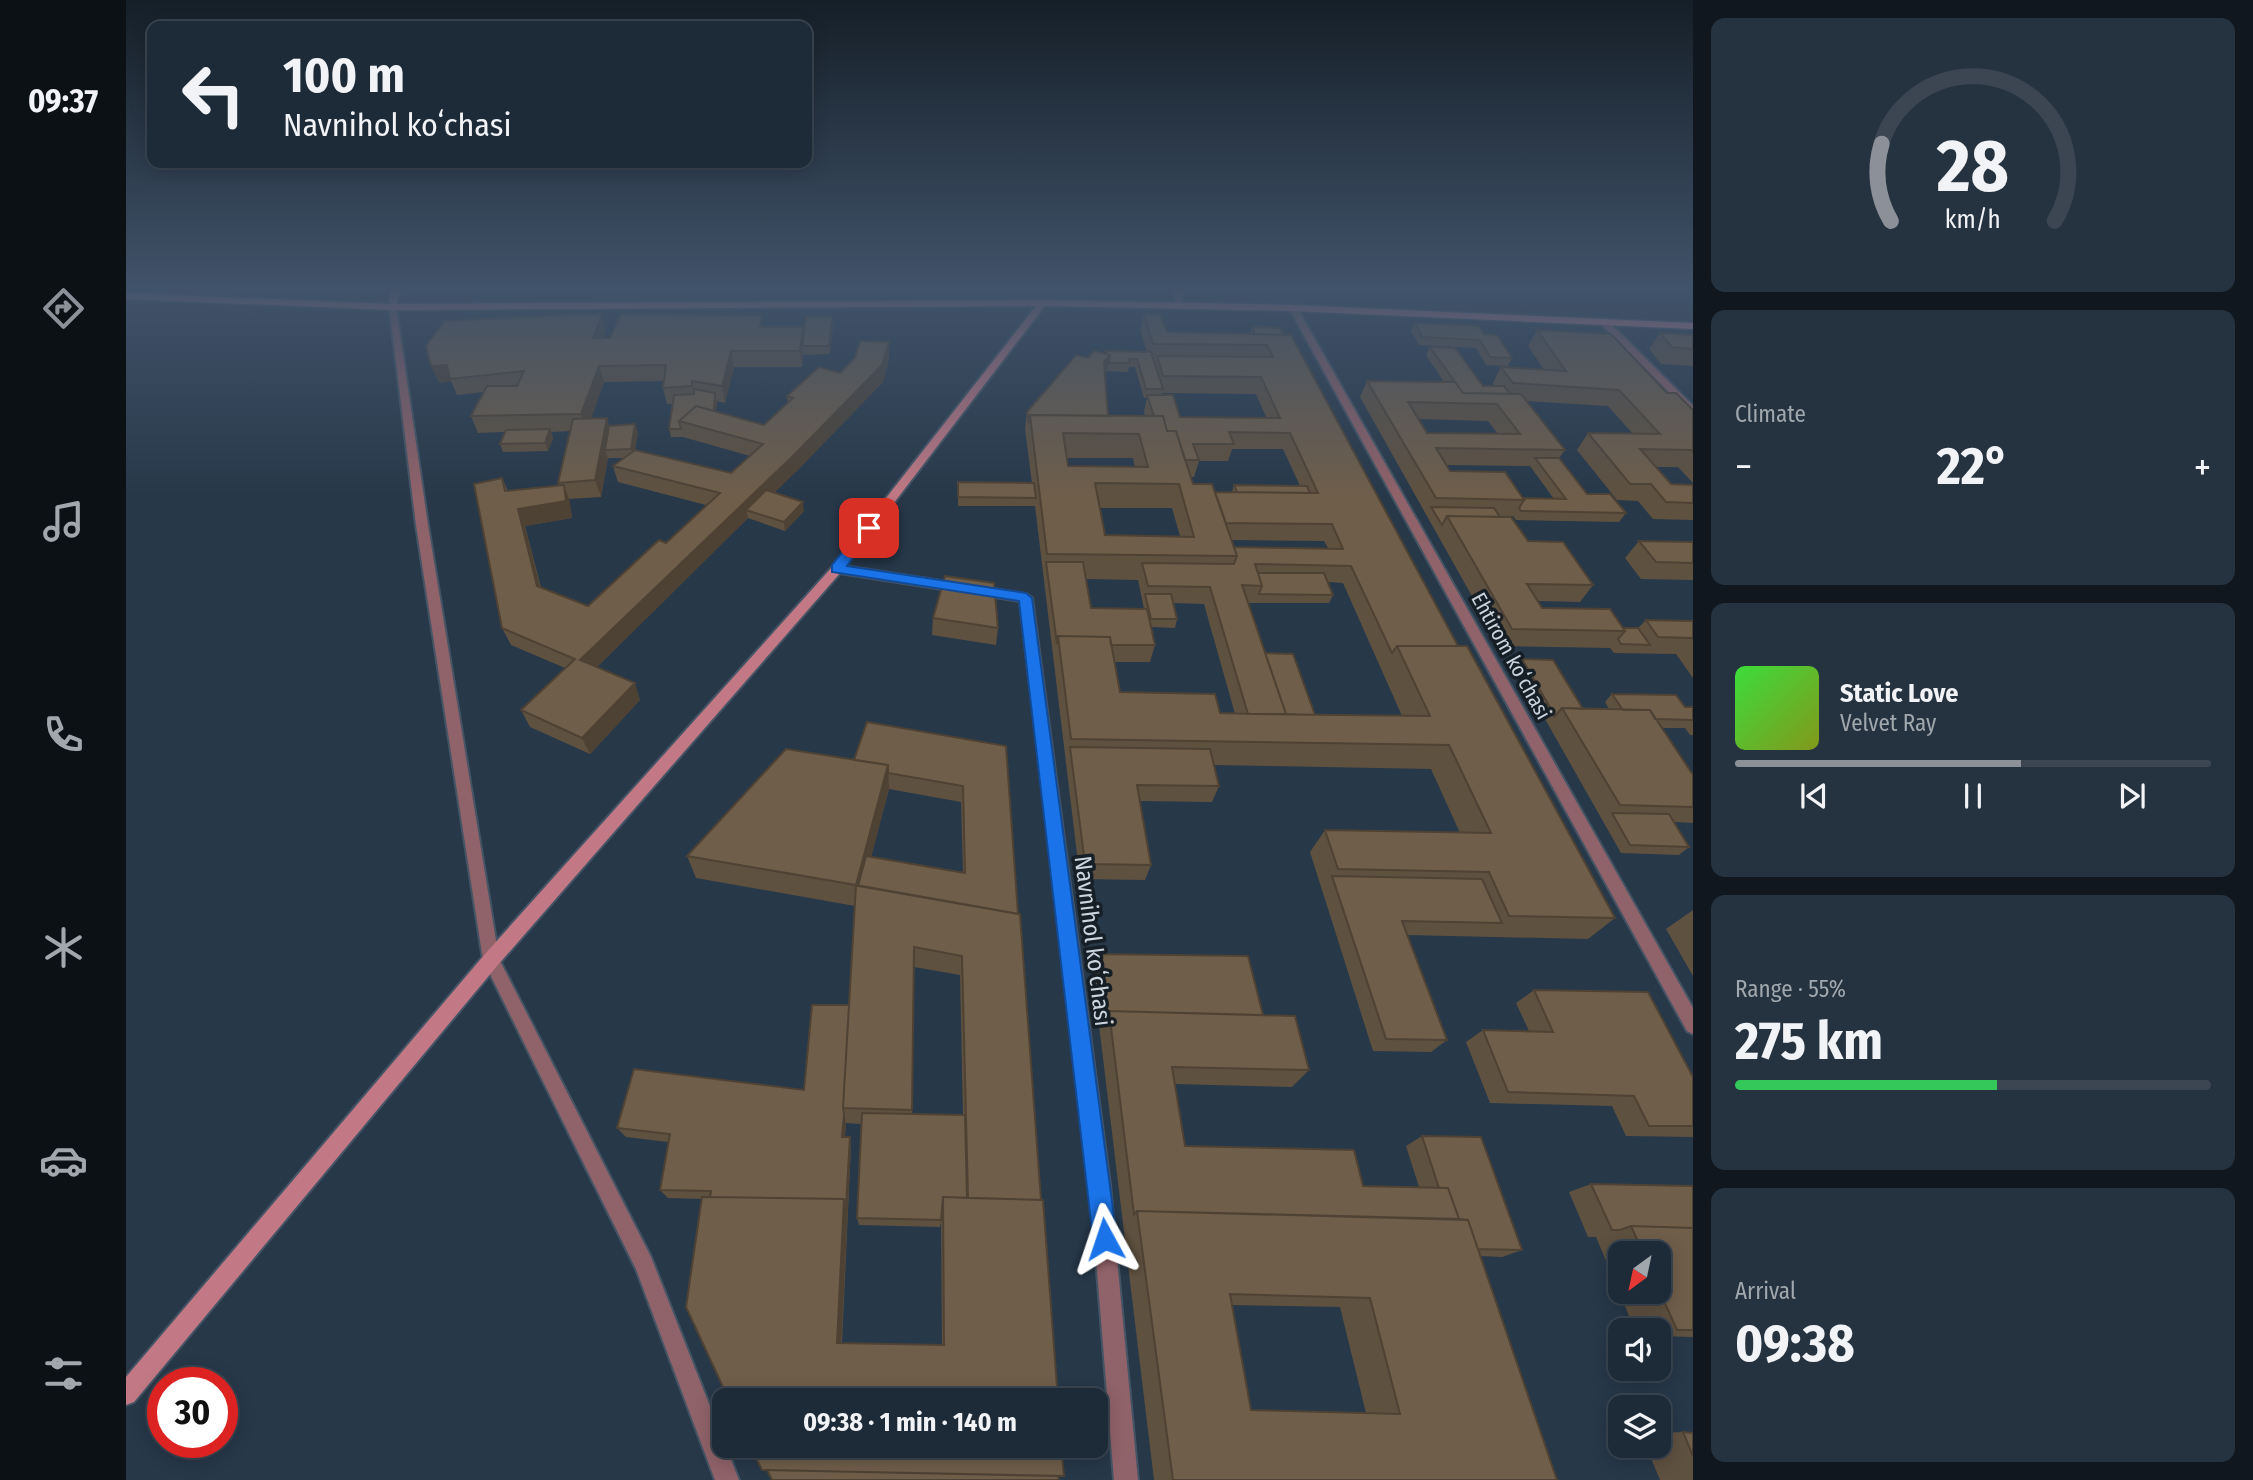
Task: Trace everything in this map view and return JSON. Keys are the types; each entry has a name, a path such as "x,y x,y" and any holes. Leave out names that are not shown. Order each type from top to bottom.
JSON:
{"main road":[{"path":"126,1394 491,960 837,569 1000,359"}],"street":[{"path":"399,359 422,525 491,960 644,1264 727,1480"},
{"name":"Ehtirom koʻchasi","path":"1321,359 1693,1025"},
{"path":"1641,359 1693,411"},
{"name":"Navnihol koʻchasi","path":"837,569 1026,598 1100,1185 1126,1480"}],"building":[{"path":"429,359 729,359 722,386 692,381 692,386 663,388 666,365 599,366 581,414 471,416 487,386 517,386 524,371 450,379 447,365 431,366"},
{"path":"854,359 884,359 882,365 795,454 580,660 635,683 582,738 521,710 575,659 502,628 474,484 502,478 505,491 564,485 566,501 518,509 537,586 588,606 659,540 666,543 720,493 613,466 635,450 731,473 763,444 679,421 696,406 764,425 793,398 787,396 819,367 840,373"},
{"path":"1073,359 1107,359 1104,362 1108,416 1030,415 1029,423 1027,412"},
{"path":"1109,359 1129,359 1130,363 1109,363"},
{"path":"1137,359 1153,359 1163,389 1146,389"},
{"path":"1158,359 1304,359 1458,646 1397,646 1392,653 1351,566 1255,564 1262,586 1242,585 1286,714 1248,714 1210,587 1148,586 1142,563 1234,564 1237,556 1234,547 1343,549 1332,524 1226,523 1215,492 1318,493 1290,433 1229,432 1234,444 1193,444 1199,460 1185,460 1176,431 1167,431 1163,416 1154,416 1147,395 1173,395 1180,417 1280,418 1261,377 1163,376"},
{"path":"1439,359 1463,359 1483,386 1504,386 1510,394 1463,393"},
{"path":"1558,359 1635,359 1667,393 1676,393 1693,410 1693,452 1640,449 1671,484 1693,485 1693,503 1666,502 1651,484 1630,484 1588,433 1660,434 1619,390 1513,383 1501,367 1566,371"},
{"path":"1367,381 1455,382 1463,393 1521,394 1565,450 1436,448 1450,471 1505,472 1524,500 1436,498","holes":["1408,402 1497,404 1520,434 1427,433"]},
{"path":"694,389 715,393 714,411 696,406 679,421 681,429 669,429 674,395 694,394"},
{"path":"1030,415 1163,416 1167,431 1176,431 1193,484 1212,484 1237,556 1047,554","holes":["1063,433 1139,434 1148,467 1068,466","1095,483 1179,484 1194,537 1105,535"]},
{"path":"607,418 595,480 558,483 573,419"},
{"path":"635,424 631,449 605,450 609,426"},
{"path":"550,429 545,443 500,444 506,430"},
{"path":"1535,458 1559,458 1587,494 1610,494 1626,513 1521,511 1519,508 1523,498 1566,499"},
{"path":"958,482 1034,483 1036,498 958,497"},
{"path":"1234,485 1307,486 1310,493 1237,492"},
{"path":"766,490 803,502 784,522 746,510"},
{"path":"1431,507 1494,508 1500,517 1447,516 1442,525"},
{"path":"1447,516 1511,517 1528,541 1563,542 1593,585 1527,584 1542,608 1610,609 1625,631 1512,629"},
{"path":"1639,541 1693,542 1693,563 1656,562"},
{"path":"1046,562 1083,562 1091,608 1147,609 1155,645 1111,645 1110,637 1058,636 1057,644"},
{"path":"1258,573 1324,573 1333,595 1259,594 1262,586"},
{"path":"945,576 994,583 998,628 933,618"},
{"path":"1145,594 1171,594 1177,619 1151,619"},
{"path":"1646,620 1693,621 1693,639 1658,637"},
{"path":"1623,628 1638,628 1650,645 1621,644 1618,639 1625,631"},
{"path":"1058,636 1110,637 1120,692 1215,694 1220,713 1254,714 1430,716 1397,646 1467,646 1615,918 1509,916 1489,872 1338,869 1325,830 1491,833 1449,745 1071,739"},
{"path":"1265,653 1293,654 1315,715 1286,714"},
{"path":"1522,659 1553,660 1583,709 1562,708 1555,716"},
{"path":"1612,694 1676,695 1685,707 1693,707 1693,720 1655,719 1650,710 1623,710"},
{"path":"1562,708 1650,710 1693,775 1693,807 1620,805"},
{"path":"867,722 1006,746 1018,914 858,886 866,856 965,873 963,786 888,773 888,765 854,760"},
{"path":"1070,747 1210,749 1219,786 1137,785 1151,865 1085,864"},
{"path":"786,749 888,765 856,885 687,856"},
{"path":"1612,813 1669,814 1689,847 1630,845"},
{"path":"1332,876 1482,879 1502,923 1402,921 1447,1040 1386,1039"},
{"path":"856,885 1020,914 1041,1200 968,1198 962,956 914,947 912,1110 843,1108"},
{"path":"1098,954 1248,956 1263,1015 1109,1011 1106,1017"},
{"path":"1534,990 1648,992 1693,1077 1693,1126 1649,1126 1634,1096 1508,1092 1483,1030 1553,1032"},
{"path":"812,1005 849,1005 842,1137 850,1137 846,1206 844,1199 710,1197 711,1191 660,1190 670,1134 617,1128 634,1069 804,1090"},
{"path":"1109,1011 1295,1016 1309,1070 1172,1067 1185,1146 1354,1150 1363,1186 1448,1188 1459,1219 1137,1211 1134,1214"},
{"path":"862,1113 965,1115 967,1198 943,1197 941,1220 857,1218"},
{"path":"1422,1136 1481,1137 1522,1250 1478,1249 1468,1220 1459,1219 1448,1188 1439,1188"},
{"path":"1591,1184 1693,1186 1693,1228 1631,1226 1612,1230"},
{"path":"702,1197 844,1199 837,1343 944,1345 943,1197 1043,1200 1057,1388 723,1388 686,1307"},
{"path":"1137,1211 1468,1220 1557,1480 1173,1480","holes":["1230,1294 1370,1298 1400,1414 1251,1410"]},
{"path":"1631,1226 1693,1228 1693,1330 1677,1330 1665,1304 1671,1304 1671,1241 1638,1241"},
{"path":"1683,1432 1693,1433 1693,1456"},
{"path":"756,1458 1062,1458 1064,1476 762,1470"},
{"path":"767,1470 1058,1476 1059,1480 772,1480"}],"route":[{"path":"869,528 837,569 1026,598 1105,1239"}]}
